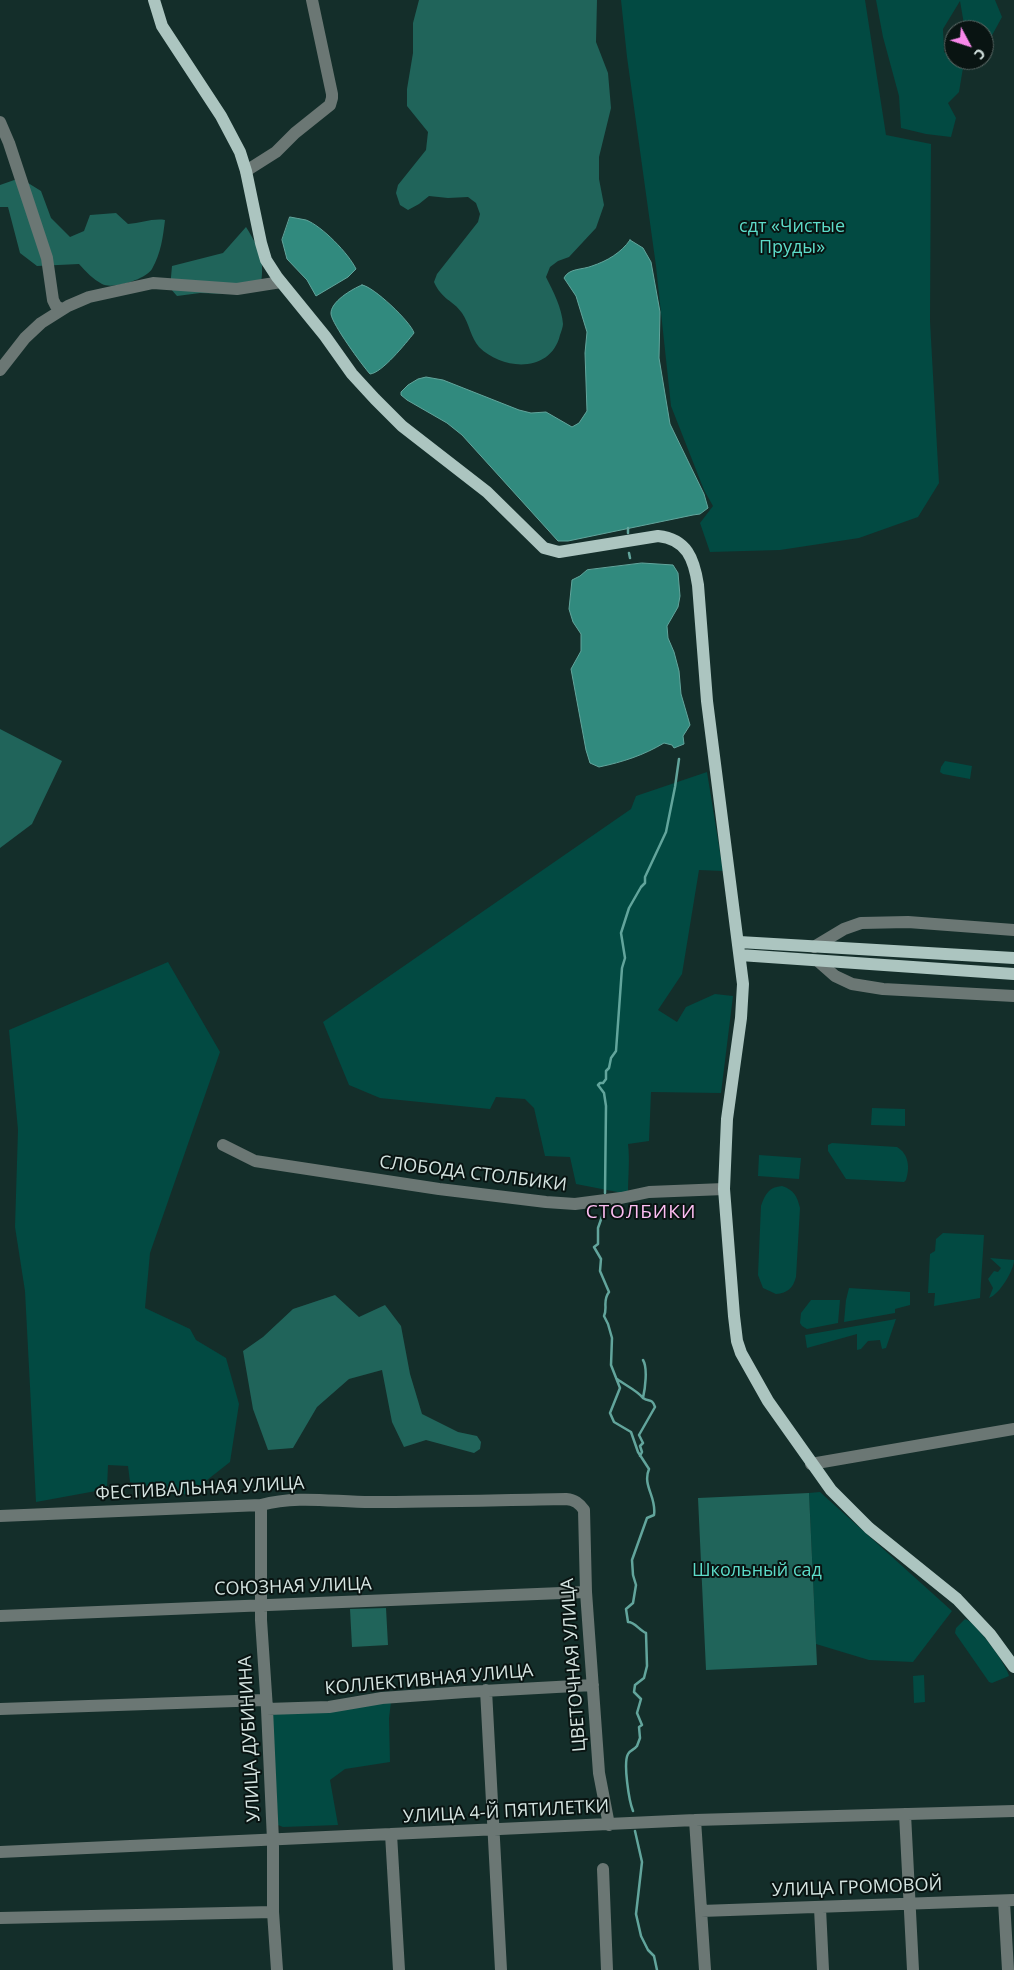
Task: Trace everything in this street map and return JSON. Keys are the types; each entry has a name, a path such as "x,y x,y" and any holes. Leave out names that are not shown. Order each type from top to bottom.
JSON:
{"main road":[{"path":"154,0 162,26 221,116 240,152 266,260 352,374 375,400 402,426 487,492 544,548 559,552 658,536 672,539 689,553 696,570 698,585 707,701 743,984 727,1118 724,1188 737,1341 741,1353 768,1401 811,1464 848,1509 957,1599 976,1617 1014,1667"},
{"path":"739,942 1014,958"},
{"path":"740,956 1014,974"}],"street":[{"path":"246,171 276,152 331,102 332,94 312,0"},
{"path":"0,122 9,143 47,258 53,300 56,306 62,309"},
{"path":"0,370 25,338 41,323 62,309 89,297 153,283 236,289 281,282"},
{"path":"814,946 844,929 861,923 908,922 1014,930"},
{"path":"818,960 835,976 852,984 883,989 1014,996"},
{"name":"СЛОБОДА СТОЛБИКИ","path":"223,1145 255,1161 439,1189 546,1202 575,1204 649,1192 724,1188"},
{"path":"811,1464 1014,1429"},
{"name":"ФЕСТИВАЛЬНАЯ УЛИЦА","path":"0,1516 261,1505 295,1498 345,1502 566,1499 580,1504"},
{"name":"ЦВЕТОЧНАЯ УЛИЦА","path":"580,1504 584,1510 585,1520 586,1592 599,1773 608,1825"},
{"name":"УЛИЦА ДУБИНИНА","path":"261,1505 261,1606 273,1840 273,1912 277,1970"},
{"name":"СОЮЗНАЯ УЛИЦА","path":"0,1616 586,1592"},
{"name":"КОЛЛЕКТИВНАЯ УЛИЦА","path":"0,1709 266,1704 329,1707 382,1698 486,1690 593,1685"},
{"path":"486,1690 501,1970"},
{"name":"УЛИЦА 4-Й ПЯТИЛЕТКИ","path":"0,1852 494,1828 1014,1811"},
{"path":"905,1814 913,1970"},
{"path":"695,1820 705,1970"},
{"path":"391,1834 399,1970"},
{"path":"603,1869 607,1970"},
{"path":"1008,1970 1009,1900"},
{"name":"УЛИЦА ГРОМОВОЙ","path":"701,1910 820,1908 1009,1900"},
{"path":"820,1908 823,1970"},
{"path":"0,1918 273,1912"}],"green space":[{"path":"419,0 597,0 596,42 608,73 611,108 599,157 599,179 604,205 596,228 569,257 558,261 550,267 546,277 559,306 563,325 555,347 547,356 537,362 513,364 489,355 476,343 462,313 440,293 434,282 437,274 478,222 480,214 476,203 468,197 448,198 429,196 408,210 400,205 396,193 398,185 426,150 428,132 407,106 407,89 413,53 413,23"},
{"name":"сдт «Чистые Пруды»","path":"621,0 865,0 886,135 931,144 930,321 939,483 918,517 859,538 780,550 710,552 700,523 713,506 704,490 671,406 656,266"},
{"path":"876,0 995,0 1002,17 994,32 994,20 963,20 960,1 948,20 944,20 944,70 963,70 959,92 948,103 956,118 951,137 901,128 899,96 883,37"},
{"path":"20,178 41,191 51,218 70,237 84,231 90,215 116,213 128,224 151,220 165,220 160,251 152,269 149,273 136,280 114,286 102,284 87,273 79,264 37,266 20,253 8,207 0,207 0,185"},
{"path":"246,227 260,254 262,268 261,284 228,294 200,293 177,296 170,288 172,266 223,253"},
{"path":"0,729 62,761 32,824 0,848"},
{"path":"945,761 972,766 970,779 940,772"},
{"path":"707,772 723,871 699,870 682,974 658,1010 677,1022 686,1007 715,994 733,996 721,1093 651,1092 649,1141 628,1144 628,1194 576,1184 570,1157 545,1156 534,1108 525,1099 496,1097 490,1109 380,1098 349,1085 323,1022 631,809 636,796"},
{"path":"168,962 220,1052 150,1253 145,1308 190,1329 196,1340 226,1358 239,1404 230,1462 188,1495 130,1482 128,1466 108,1465 107,1489 36,1502 25,1291 15,1227 18,1130 9,1030"},
{"path":"872,1108 905,1109 905,1126 871,1125"},
{"path":"832,1143 897,1147 904,1153 908,1162 906,1180 904,1182 846,1179 828,1151 828,1145"},
{"path":"759,1155 801,1158 799,1179 758,1176"},
{"path":"782,1186 794,1194 800,1208 796,1277 789,1289 776,1294 763,1288 758,1275 761,1206 768,1192"},
{"path":"943,1233 984,1235 980,1298 934,1306 935,1293 928,1293 930,1254 935,1251 936,1239"},
{"path":"990,1258 1014,1260 1012,1270 1006,1281 998,1292 989,1298 993,1288 988,1279 994,1271 998,1272 1001,1268"},
{"path":"849,1288 910,1292 910,1305 895,1309 895,1313 844,1322"},
{"path":"335,1295 359,1317 385,1305 401,1326 410,1374 422,1414 458,1432 477,1436 481,1442 480,1449 474,1453 426,1440 404,1447 392,1422 382,1370 349,1379 317,1407 293,1448 268,1450 253,1409 243,1351 263,1337 293,1309"},
{"path":"811,1300 840,1300 838,1323 807,1329 802,1326 800,1323 801,1313"},
{"path":"896,1319 886,1348 882,1349 880,1340 868,1341 861,1349 857,1350 857,1334 807,1348 805,1335"},
{"path":"820,1492 952,1611 913,1662 869,1660 816,1644 809,1493"},
{"name":"Школьный сад","path":"809,1493 817,1665 706,1670 698,1498"},
{"path":"386,1608 388,1645 352,1647 350,1609"},
{"path":"965,1619 976,1627 990,1644 1009,1676 992,1683 989,1682 955,1633 956,1628"},
{"path":"924,1675 925,1702 914,1703 913,1676"},
{"path":"391,1702 389,1718 390,1762 345,1769 330,1780 338,1825 283,1827 278,1825 272,1717 274,1714"}],"shaded area":[{"path":"290,217 306,220 320,228 341,248 356,269 348,277 316,296 307,280 287,259 282,240"},
{"path":"630,240 643,248 651,262 660,312 659,358 670,424 704,494 708,508 700,514 568,541 558,541 462,435 447,423 407,400 401,395 401,392 418,379 426,377 443,380 519,410 531,413 546,412 572,427 579,423 587,411 585,353 587,332 576,296 564,278 569,272 592,266 608,259 618,253"},
{"path":"362,285 374,291 391,305 414,333 381,369 370,374 354,354 331,314 334,305 338,301"},
{"path":"642,563 673,565 678,573 680,596 678,607 667,626 668,638 679,671 681,694 690,725 683,736 684,744 674,748 672,745 664,743 633,758 599,767 590,763 586,750 571,669 581,651 581,634 573,622 569,609 572,580 587,570"}],"waterway":[{"path":"628,528 628,533"},
{"path":"629,553 630,558"},
{"path":"605,1193 606,1106 604,1093 598,1085 606,1079 606,1071 616,1051 622,968 625,958 621,933 629,908 645,883 645,877 666,832 679,759"},
{"path":"605,1208 598,1228 598,1244 594,1247 601,1259 600,1271 609,1292 606,1298 604,1316 612,1338 611,1365 620,1388 610,1413 614,1422 631,1432 638,1452 649,1469 647,1481 654,1503 654,1515 647,1518 632,1560 636,1585 633,1603 626,1609 628,1622 633,1623 646,1633 647,1666 644,1678 635,1685 634,1692 641,1699 637,1713 642,1725 639,1727 640,1738 637,1746 628,1754 626,1765 628,1791 633,1811"},
{"path":"640,1456 642,1452 640,1446 643,1443 639,1435 655,1407 651,1401 643,1398 646,1373 643,1360"},
{"path":"617,1379 635,1390 643,1398"},
{"path":"635,1831 642,1862 636,1914 641,1936 648,1950 654,1956 657,1970"}],"district":[{"name":"СТОЛБИКИ","path":"641,1213"}]}
